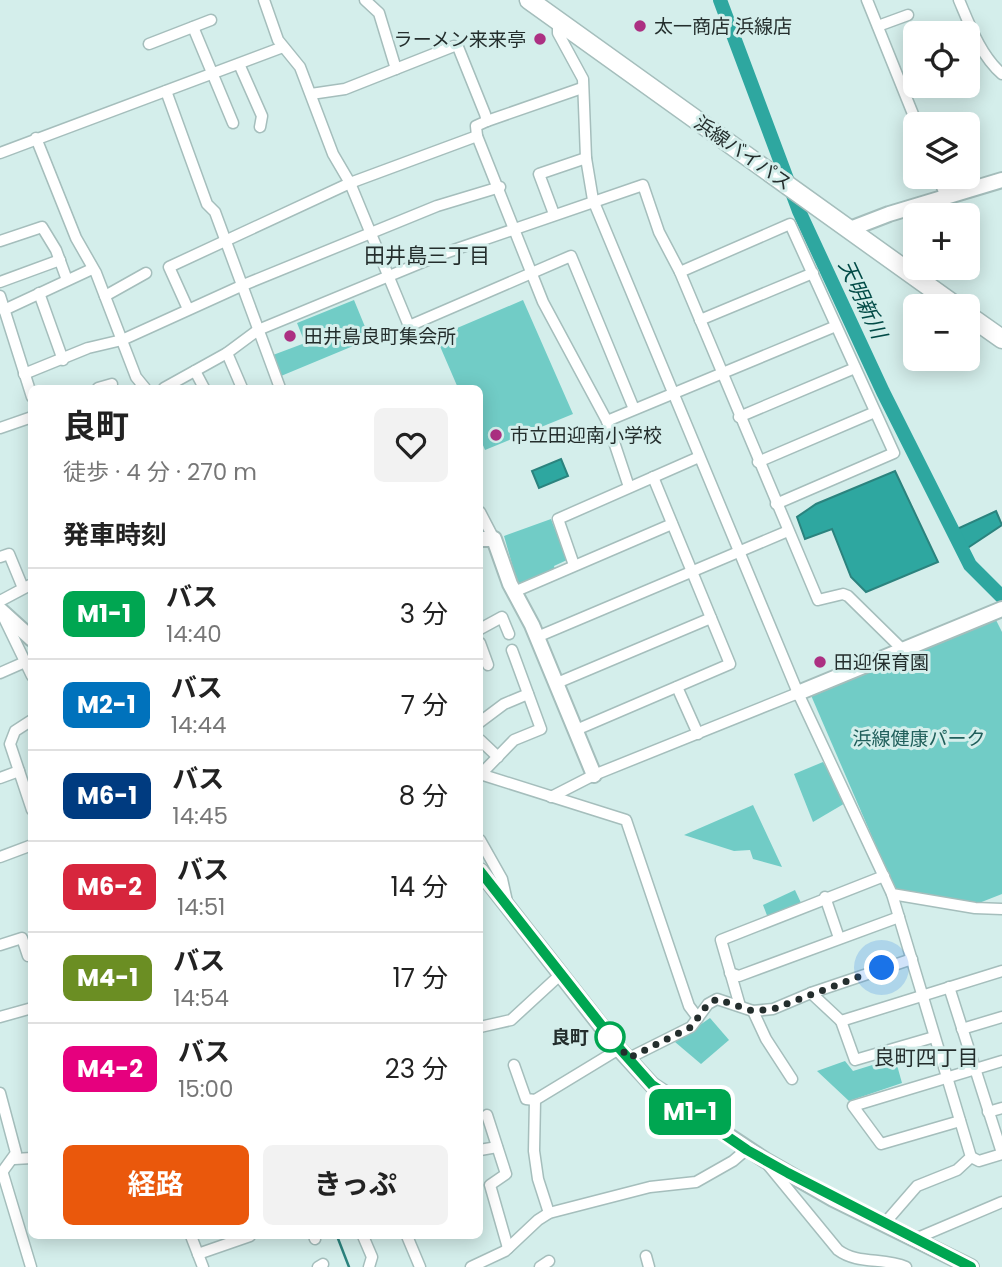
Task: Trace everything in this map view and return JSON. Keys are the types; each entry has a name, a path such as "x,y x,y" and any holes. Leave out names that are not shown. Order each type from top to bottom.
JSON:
{"highway":[{"name":"浜線バイパス","path":"529,0 939,294"},
{"path":"980,323 1002,339"}],"main road":[{"path":"850,229 1002,180"},
{"path":"487,539 537,637 594,775"},
{"path":"0,609 28,635"},
{"path":"799,693 1000,610"},
{"path":"483,875 624,1054 652,1085 747,1150 884,1224 971,1267"}],"street":[{"path":"264,0 283,47 300,68 333,154 350,183 409,327 532,270 571,256 634,409"},
{"path":"365,0 379,13 396,69"},
{"path":"867,0 912,112"},
{"path":"959,0 993,67 1002,74"},
{"path":"878,26 908,15"},
{"path":"149,44 211,20"},
{"path":"558,21 558,33 583,79 586,158 593,200 799,693 892,894 971,1157 979,1161 1002,1153 949,987"},
{"path":"192,27 233,123"},
{"path":"311,94 345,89 454,46 458,47 487,121"},
{"path":"0,153 283,47"},
{"path":"239,64 262,116 260,127"},
{"path":"582,88 487,121 477,126 477,136 500,187 543,302 607,422 629,487"},
{"path":"166,91 207,204 215,212 279,385"},
{"path":"188,309 169,267 350,183 477,136"},
{"path":"36,138 105,296 136,377 143,385"},
{"path":"554,214 539,174 586,158"},
{"path":"169,385 227,353 258,330 515,227 643,185 659,232 680,272 818,600 848,596 903,650"},
{"path":"24,374 88,348 122,340 242,286 437,206 500,187"},
{"path":"943,189 946,197"},
{"path":"680,272 790,224 894,453 776,503"},
{"path":"0,241 42,226 67,280"},
{"path":"0,282 60,260"},
{"path":"4,310 92,269"},
{"path":"105,296 146,272"},
{"path":"700,320 813,273"},
{"path":"39,293 63,360"},
{"path":"0,296 5,329 28,386"},
{"path":"607,422 673,392 836,326"},
{"path":"227,353 241,385"},
{"path":"739,416 855,368"},
{"path":"195,371 202,385"},
{"path":"758,462 875,412"},
{"path":"0,428 28,418"},
{"path":"574,565 558,519 699,457"},
{"path":"576,730 730,664 653,477"},
{"path":"514,592 672,524"},
{"path":"537,637 788,531"},
{"path":"0,557 9,554 27,586 0,609 28,668"},
{"path":"483,627 502,617 509,634"},
{"path":"557,683 711,618"},
{"path":"483,771 514,740 541,729 512,650"},
{"path":"483,651 488,665"},
{"path":"0,673 25,662"},
{"path":"677,687 698,734"},
{"path":"551,797 594,775 799,693"},
{"path":"483,720 504,705 528,694"},
{"path":"28,723 11,737 10,744 28,797"},
{"path":"483,743 498,757"},
{"path":"0,778 19,771"},
{"path":"483,775 626,820 689,1006 698,1018"},
{"path":"483,844 502,878 508,907"},
{"path":"0,857 28,846"},
{"path":"740,1006 734,987 735,975 721,940 884,876"},
{"path":"892,894 975,908 1002,909"},
{"path":"825,897 839,938"},
{"path":"735,975 899,917"},
{"path":"0,945 22,938 28,957"},
{"path":"514,1065 526,1099 535,1100 624,1054 691,1027 708,1004 717,999 753,1011 773,1009 811,993 912,959"},
{"path":"841,1021 1002,971"},
{"path":"483,1026 511,1020 561,974"},
{"path":"811,993 841,1021 855,1060 934,1037"},
{"path":"0,1017 28,1009"},
{"path":"753,1011 766,1039 792,1079"},
{"path":"962,1029 1002,1017"},
{"path":"960,1121 881,1144 853,1106 1002,1061"},
{"path":"0,1093 2,1109 16,1153 2,1175 31,1267"},
{"path":"535,1100 534,1152 538,1179 549,1213"},
{"path":"988,1112 1002,1108"},
{"path":"487,1115 506,1174 490,1185 508,1248"},
{"path":"483,1149 497,1147"},
{"path":"471,1267 508,1248 549,1213 650,1187 695,1182 747,1150"},
{"path":"884,1224 917,1186 957,1170 971,1157"},
{"path":"14,1159 28,1158"},
{"path":"765,1160 838,1250 849,1258 896,1262 906,1267"},
{"path":"915,1239 1002,1202"},
{"path":"192,1239 203,1267"},
{"path":"198,1254 241,1239"},
{"path":"364,1239 372,1257 369,1267"},
{"path":"408,1239 420,1267"},
{"path":"646,1256 649,1267"}],"green space":[{"path":"354,300 370,339 281,376 273,355 305,343 297,323"},
{"path":"523,300 573,414 485,450 483,385 457,385 436,337"},
{"path":"551,519 567,560 554,566 555,570 518,585 504,536"},
{"name":"浜線健康パーク","path":"995,618 1002,632 1002,894 979,903 895,890 810,693"},
{"path":"823,762 847,802 813,822 794,774"},
{"path":"753,805 782,867 753,859 750,850 734,851 684,835"},
{"path":"795,890 802,905 768,918 763,905"},
{"path":"710,1018 729,1040 701,1064 675,1042"},
{"path":"895,1058 902,1083 849,1101 817,1071 845,1061 853,1071"}],"shaded area":[{"path":"561,459 568,476 539,488 532,471"},
{"path":"895,471 938,562 866,592 851,577 832,529 805,539 797,517 816,504"},
{"path":"996,511 1002,525 966,549 957,529"}],"waterway":[{"name":"天明新川","path":"720,0 799,211 883,392 970,565 1002,597"},
{"path":"338,1239 349,1267"}],"bus line":[{"name":"M1-1","path":"483,875 620,1049 652,1085 747,1150 834,1199 971,1267"}],"place":[{"name":"太一商店 浜線店","path":"640,26"},
{"name":"ラーメン来来亭","path":"540,39"},
{"name":"田井島良町集会所","path":"290,336"},
{"name":"市立田迎南小学校","path":"496,435"},
{"name":"田迎保育園","path":"820,662"},
{"name":"良町","path":"610,1037"}],"district":[{"name":"田井島三丁目","path":"427,255"},
{"name":"良町四丁目","path":"926,1057"}],"route":[{"path":"610,1037 605,1030 629,1058 651,1048 673,1033 691,1027 708,1004 717,999 753,1011 773,1009 882,968"}]}
